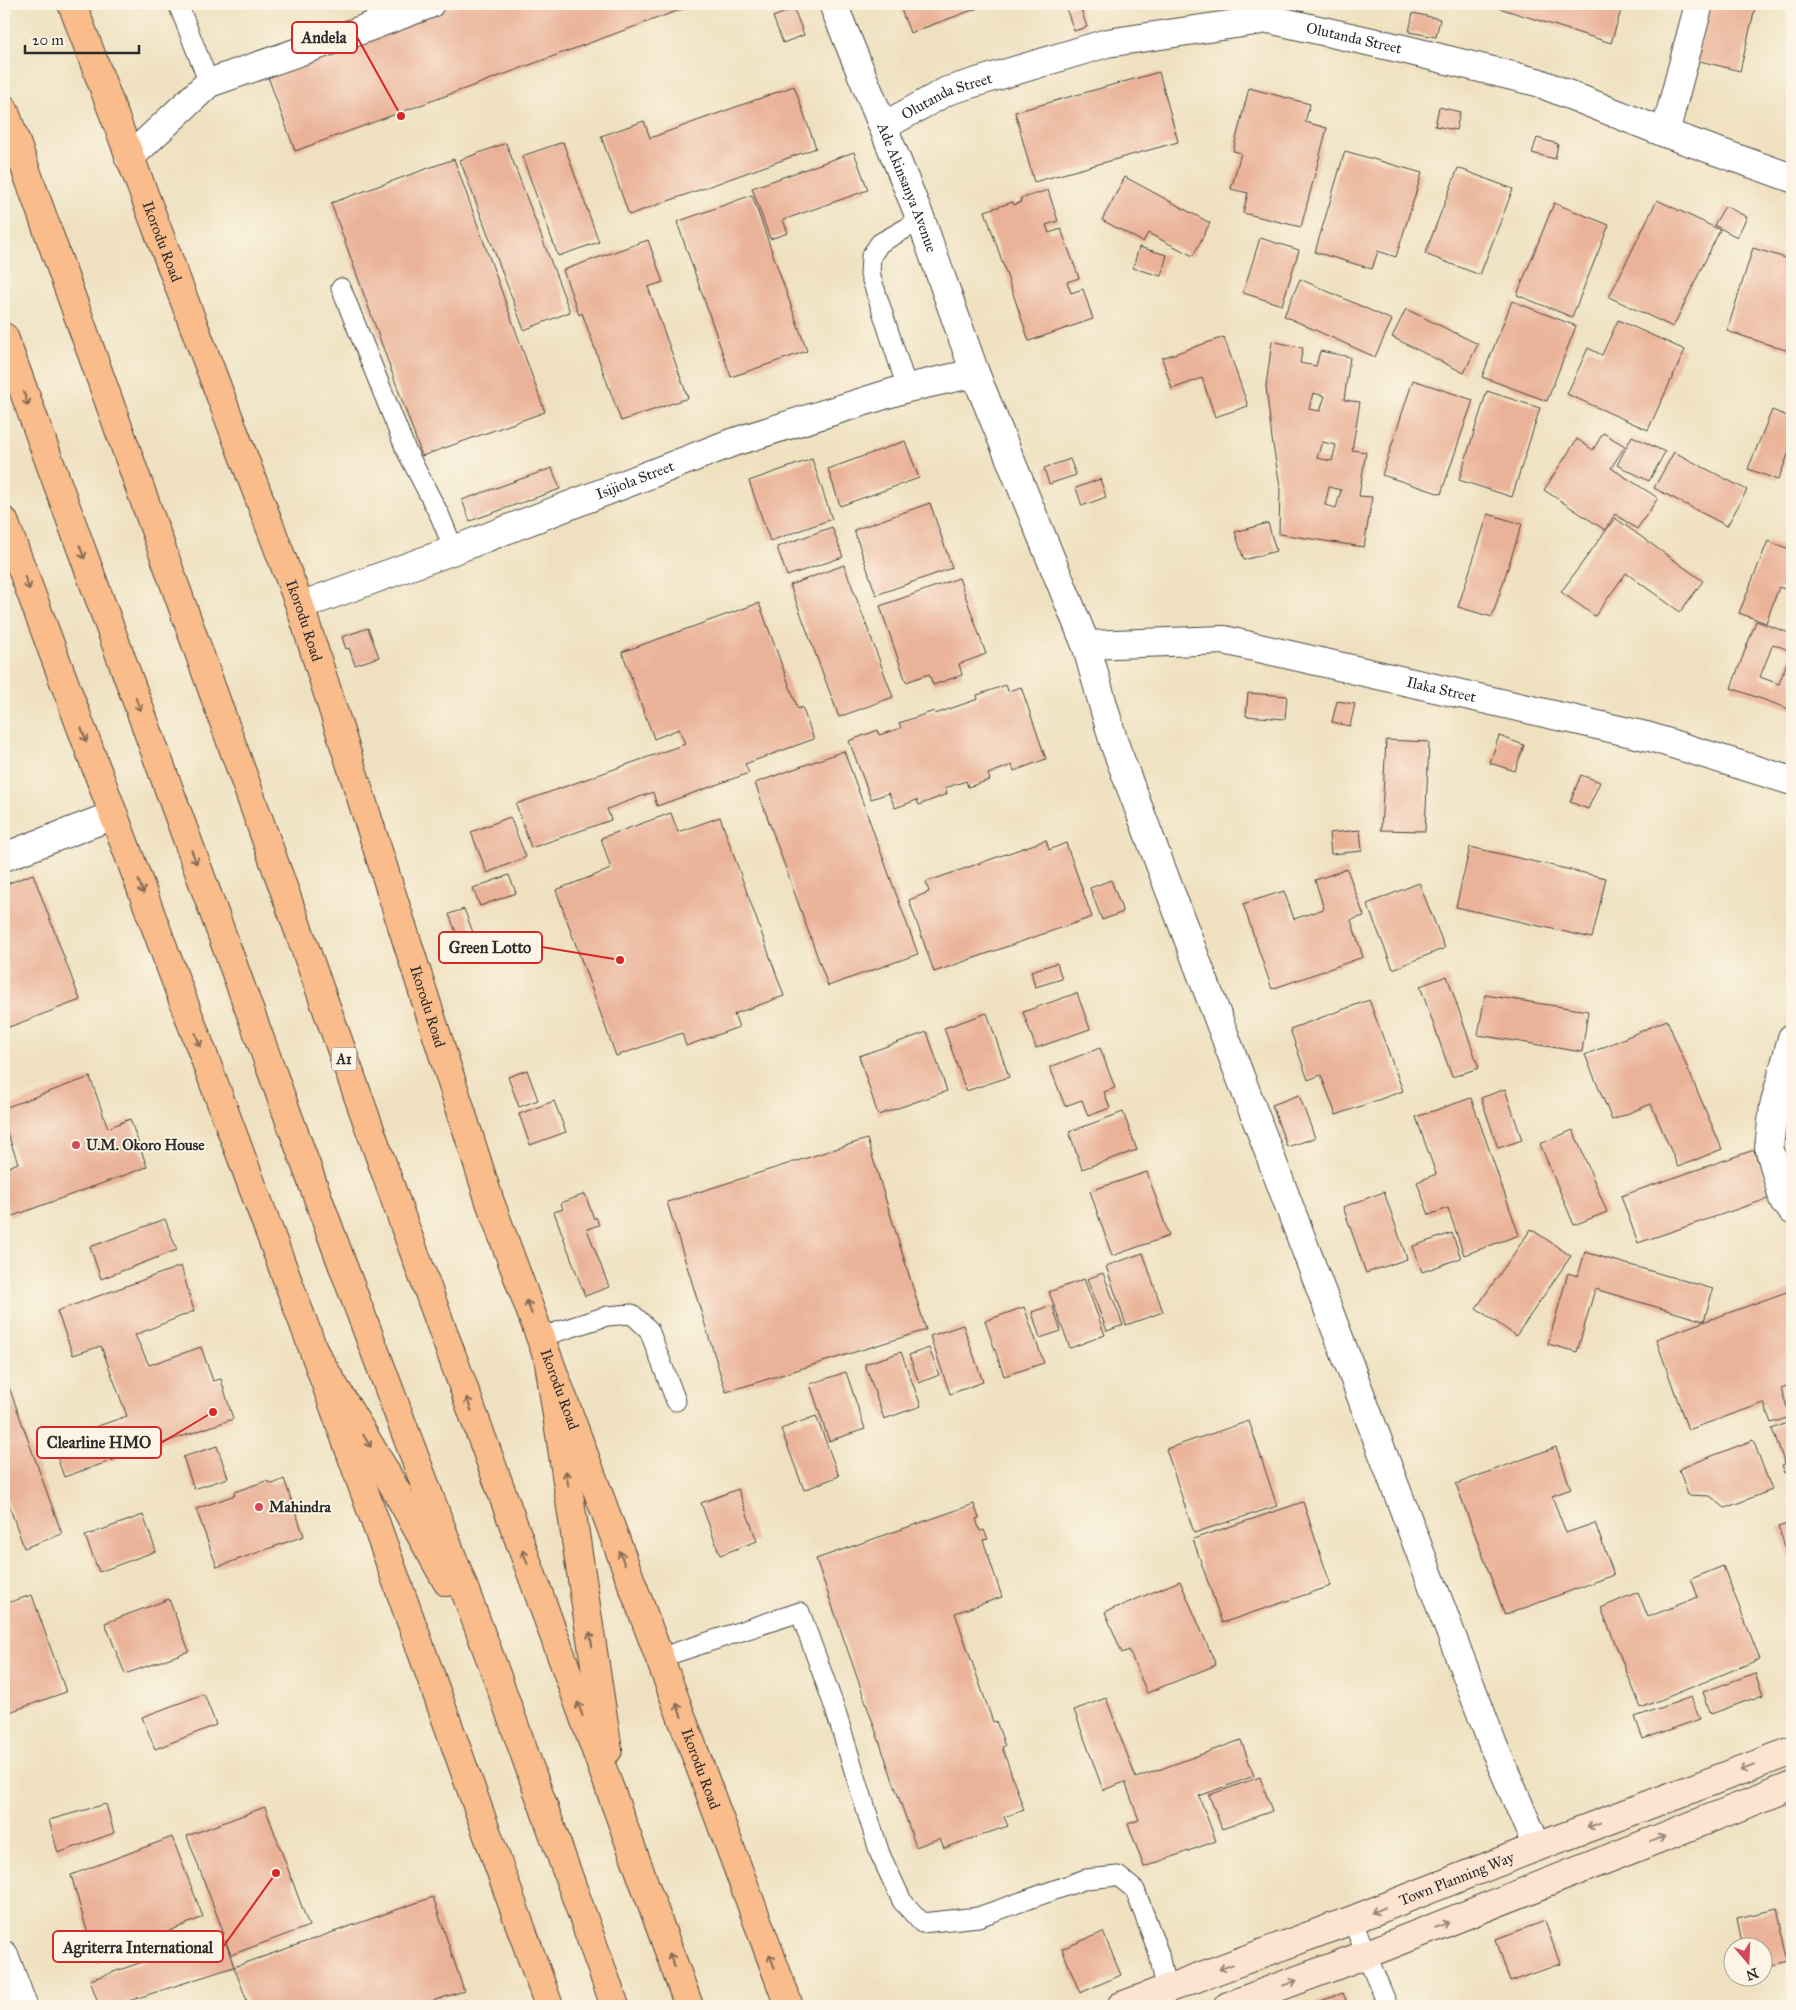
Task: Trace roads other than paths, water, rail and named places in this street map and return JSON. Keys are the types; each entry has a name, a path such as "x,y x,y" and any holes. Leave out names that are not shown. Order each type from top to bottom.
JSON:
{"main road":[{"name":"Ikorodu Road","path":"72,4 300,606 490,1202 789,2006"},
{"name":"A1","path":"4,110 412,1245 689,2006"},
{"path":"4,337 338,1253 492,1663 616,2006"},
{"path":"4,521 315,1354 549,2006"},
{"path":"315,1354 384,1469 492,1663"},
{"path":"550,1362 616,1808"},
{"name":"Town Planning Way","path":"1121,2006 1352,1920 1537,1847 1792,1751"},
{"path":"1228,2006 1367,1954 1792,1786"}],"street":[{"path":"129,158 209,83 430,4"},
{"name":"Ade Akinsanya Avenue","path":"833,4 921,220 975,373 1086,645 1114,743 1493,1745 1537,1847"},
{"path":"1665,133 1699,4"},
{"name":"Olutanda Street","path":"884,126 947,92 1107,43 1269,19 1537,82 1665,133 1792,178"},
{"name":"Isijiola Street","path":"300,606 454,550 731,443 907,388 975,373"},
{"name":"Ilaka Street","path":"1086,645 1224,640 1650,737 1792,781"},
{"path":"4,857 114,815"},
{"path":"1792,1038 1774,1106 1769,1147 1784,1202 1792,1210"},
{"path":"4,1955 23,2006"}],"lane":[{"path":"178,4 209,83"},
{"path":"907,388 870,274 871,256 880,243 921,220"},
{"path":"341,288 406,450 440,516 454,550"},
{"path":"541,1337 607,1316 632,1314 650,1330 676,1401"},
{"path":"659,1658 800,1612 833,1703 880,1854 902,1901 922,1922 978,1917 1086,1879 1118,1876 1134,1890 1159,1954 1166,1989"},
{"path":"1352,1920 1388,2006"}],"place":[{"name":"Andela","path":"401,116"},
{"name":"Green Lotto","path":"620,960"},
{"name":"U.M. Okoro House","path":"76,1145"},
{"name":"Clearline HMO","path":"213,1412"},
{"name":"Mahindra","path":"259,1507"},
{"name":"Agriterra International","path":"276,1873"}]}
